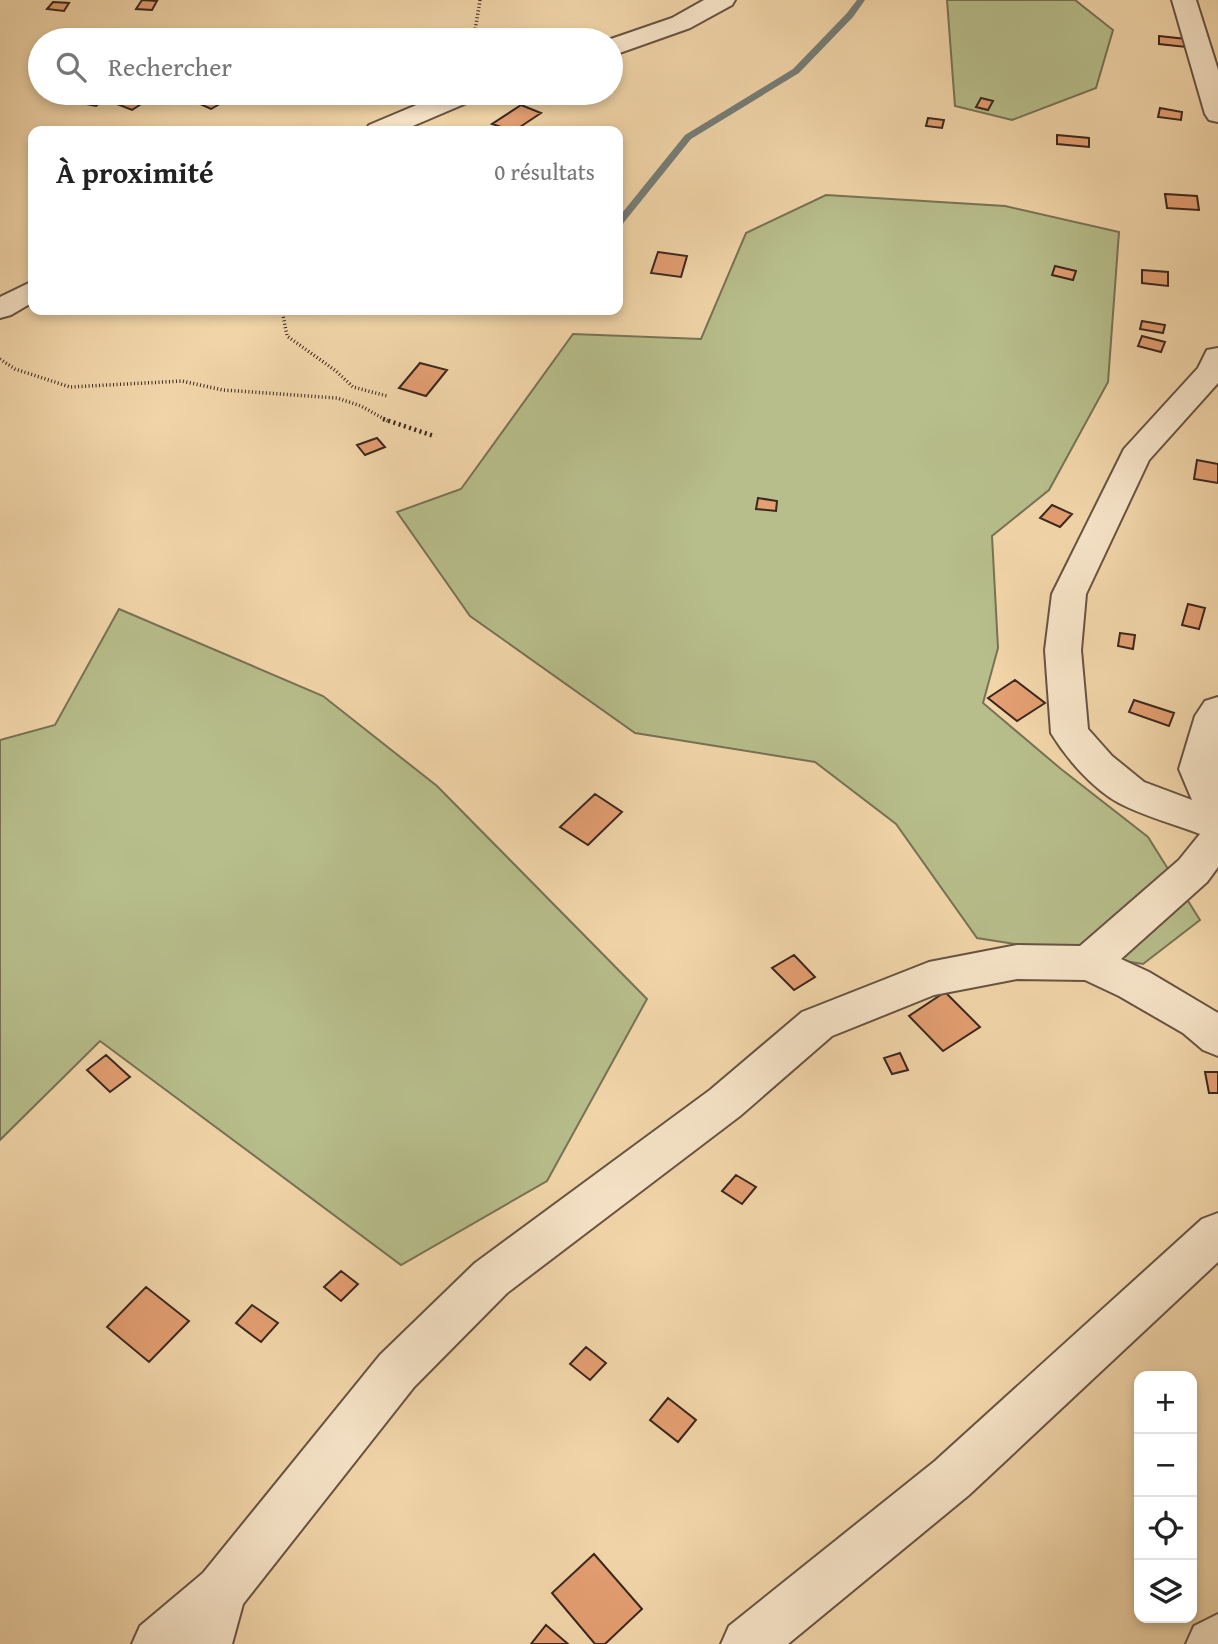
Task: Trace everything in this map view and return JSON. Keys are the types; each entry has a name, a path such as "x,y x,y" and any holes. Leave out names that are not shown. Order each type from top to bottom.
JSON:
{"street":[{"path":"623,44 681,23 723,0"},
{"path":"1194,4 1218,114"},
{"path":"391,126 439,105"},
{"path":"0,309 28,293"},
{"path":"1218,357 1212,371 1135,456 1069,594 1063,650 1070,733 1098,766 1131,792 1218,825"},
{"path":"1218,710 1213,716 1198,769 1218,817"},
{"path":"1089,963 1193,871 1218,839"},
{"path":"158,1644 222,1591 397,1371 491,1278 724,1103 817,1024 929,979 1017,962 1089,963 1134,984 1188,1015 1218,1038"},
{"path":"747,1644 952,1478 1218,1233"},
{"path":"206,1644 222,1591"},
{"path":"1212,1644 1218,1640"}],"path":[{"path":"475,28 480,0"},
{"path":"283,315 287,336 336,371 353,387 387,396"},
{"path":"0,359 15,369 70,387 115,383 159,384 182,380 223,390 337,398 361,406 377,417 434,436"}],"green space":[{"path":"947,0 1075,0 1113,30 1096,88 1012,120 955,106"},
{"path":"826,195 1005,206 1119,232 1108,382 1049,490 992,536 998,648 983,703 1148,837 1200,920 1143,964 977,938 896,824 815,762 635,733 470,616 397,512 461,489 573,334 701,339 746,233"},
{"path":"119,609 323,696 437,786 647,999 547,1181 401,1265 100,1041 0,1140 0,740 55,725"}],"building":[{"path":"142,0 157,1 152,10 136,9"},
{"path":"53,2 69,3 64,11 47,9"},
{"path":"1159,36 1186,39 1186,47 1159,44"},
{"path":"981,98 993,101 988,110 976,107"},
{"path":"120,105 140,105 132,110"},
{"path":"202,105 218,105 211,109"},
{"path":"521,105 541,113 522,126 492,124"},
{"path":"1160,108 1182,112 1181,120 1158,117"},
{"path":"928,118 944,120 942,128 926,126"},
{"path":"1057,135 1089,138 1089,147 1057,144"},
{"path":"1165,194 1197,196 1199,210 1167,208"},
{"path":"658,252 687,256 681,277 651,273"},
{"path":"1055,266 1076,271 1073,280 1052,275"},
{"path":"1142,270 1168,272 1168,286 1142,283"},
{"path":"1142,321 1165,325 1163,333 1140,329"},
{"path":"1142,336 1165,342 1161,352 1138,346"},
{"path":"420,363 447,370 426,396 399,388"},
{"path":"377,438 385,447 365,455 357,445"},
{"path":"1197,460 1218,464 1218,483 1194,479"},
{"path":"758,498 777,501 776,511 756,509"},
{"path":"1052,505 1072,514 1060,527 1040,518"},
{"path":"1188,604 1205,608 1199,629 1182,625"},
{"path":"1120,633 1135,635 1133,649 1118,646"},
{"path":"1015,680 1045,703 1017,721 988,698"},
{"path":"1134,700 1174,713 1169,726 1129,712"},
{"path":"595,794 622,812 588,845 560,827"},
{"path":"794,955 815,977 794,990 772,968"},
{"path":"945,992 980,1027 943,1051 909,1016"},
{"path":"900,1053 908,1070 892,1074 884,1058"},
{"path":"106,1055 130,1077 110,1092 87,1070"},
{"path":"1205,1072 1218,1072 1218,1093 1209,1093"},
{"path":"736,1175 756,1187 742,1204 722,1191"},
{"path":"341,1271 358,1284 341,1301 324,1287"},
{"path":"146,1287 189,1321 149,1362 107,1327"},
{"path":"252,1305 278,1323 261,1342 236,1323"},
{"path":"586,1347 606,1363 590,1380 570,1364"},
{"path":"668,1398 696,1420 678,1442 650,1420"},
{"path":"594,1554 642,1609 605,1644 595,1644 552,1593"},
{"path":"546,1625 568,1644 531,1644"}],"waterway":[{"path":"623,218 688,137 796,71 861,0"}]}
